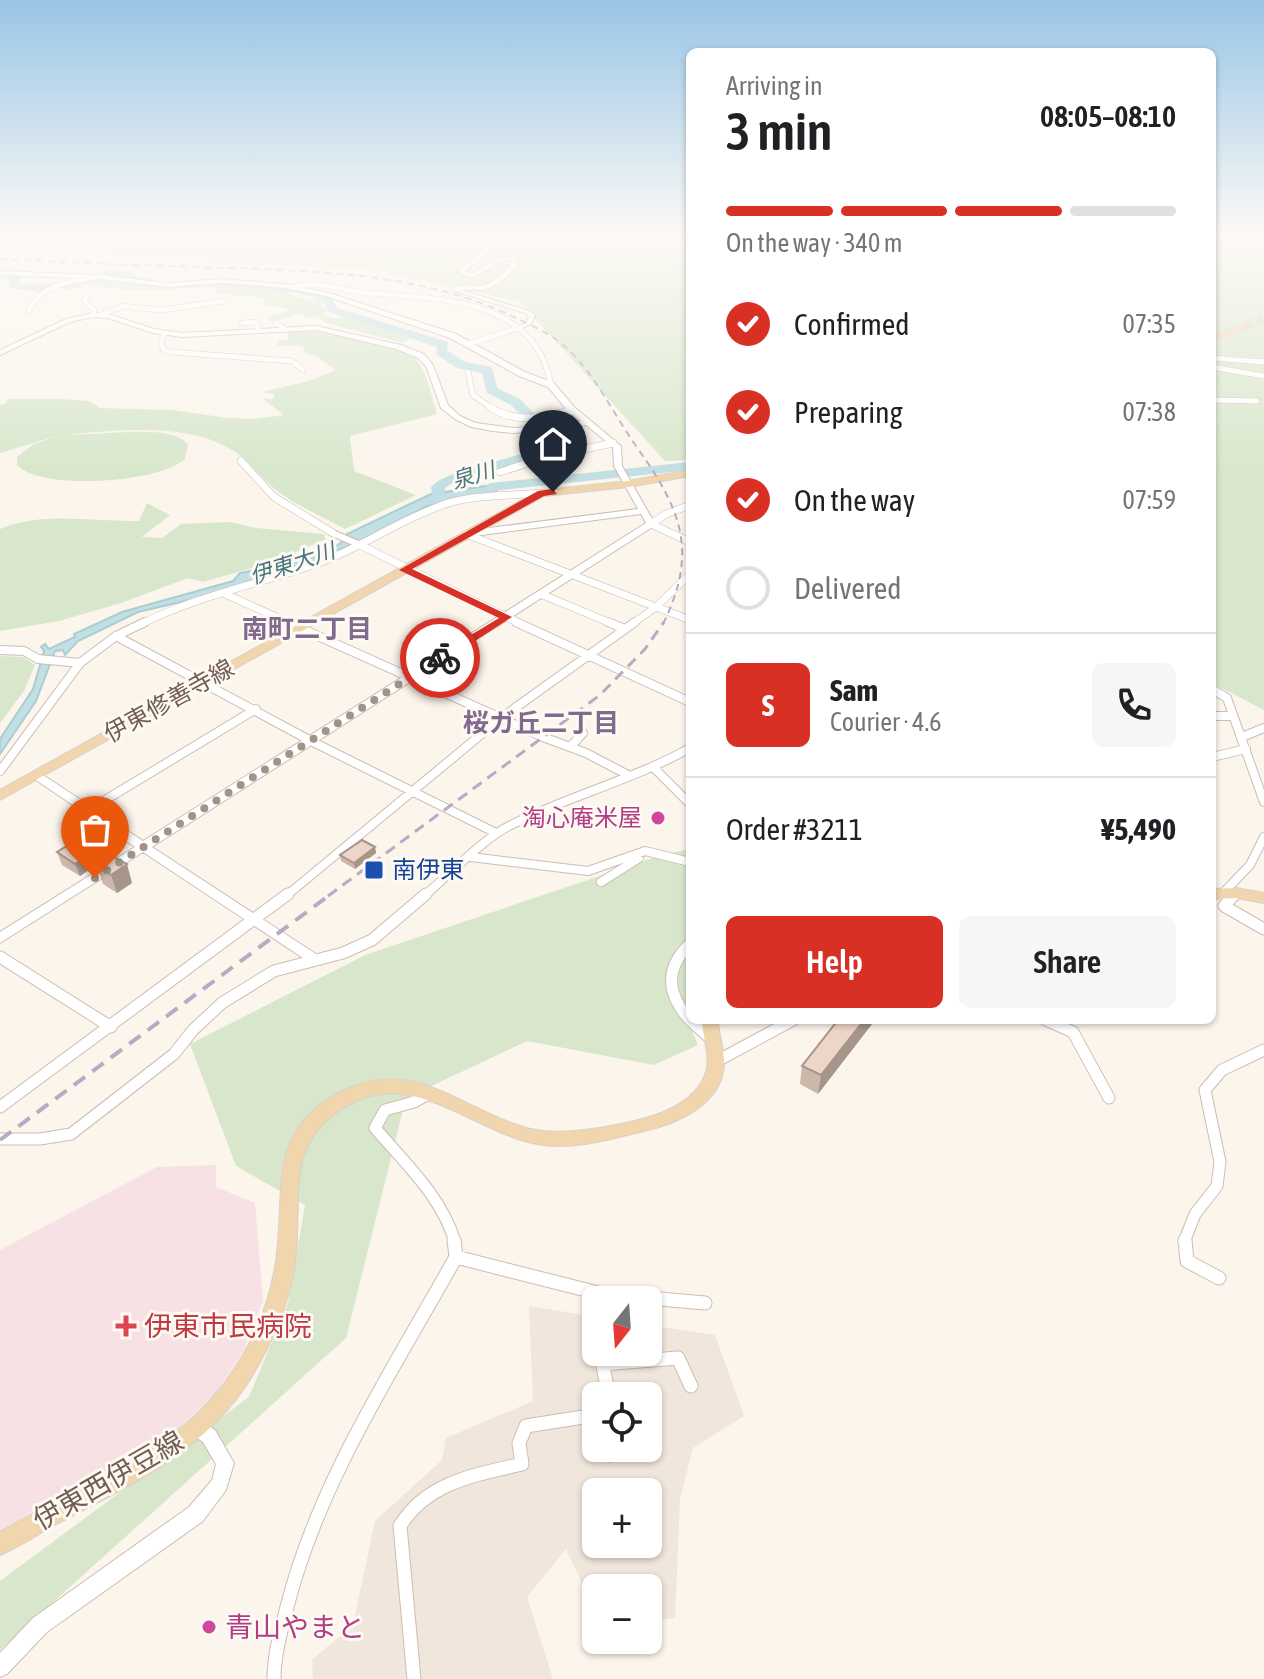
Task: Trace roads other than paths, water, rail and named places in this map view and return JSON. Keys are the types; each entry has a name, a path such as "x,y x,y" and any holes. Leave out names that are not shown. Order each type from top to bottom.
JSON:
{"main road":[{"path":"1216,338 1245,327"},
{"name":"伊東修善寺線","path":"0,796 542,493 686,474"},
{"path":"1224,894 1264,898"},
{"path":"710,1030 717,1061"},
{"name":"伊東西伊豆線","path":"0,1544 141,1466 197,1428 237,1381 270,1324 284,1270 289,1166 301,1139 321,1114 355,1093 395,1085 431,1092 515,1132 552,1140 569,1139 676,1115 703,1092 715,1073 717,1061"}],"street":[{"path":"0,353 68,320 89,316"},
{"path":"102,316 164,333 209,335 325,329 413,351 429,365 448,411 498,429 535,432 588,422"},
{"path":"390,316 468,344 522,374 551,385 573,410 618,448 618,466 651,524 686,540"},
{"path":"499,316 524,326 548,365 551,385"},
{"path":"468,344 524,326 533,316"},
{"path":"242,323 257,322 258,331"},
{"path":"276,323 285,329"},
{"path":"164,333 161,344 164,350 170,352 292,361 303,370"},
{"path":"1216,358 1264,362"},
{"path":"1216,368 1264,376"},
{"path":"468,372 473,395 505,416 539,418 573,410"},
{"path":"1216,400 1257,401"},
{"path":"500,472 547,457 613,443"},
{"path":"241,461 274,497 333,533 404,570 686,700"},
{"path":"0,771 80,663 116,636 179,605 225,594 322,562 441,505 469,499 542,493"},
{"path":"0,938 666,514 686,506"},
{"path":"466,534 644,511"},
{"path":"466,534 686,618"},
{"path":"2,1102 256,921 501,718 656,607 686,578"},
{"path":"225,594 628,775"},
{"path":"543,595 625,629"},
{"path":"116,636 205,681 311,741 496,833"},
{"path":"0,650 24,651 38,659 80,663"},
{"path":"1216,690 1227,698 1264,802"},
{"path":"87,811 256,709"},
{"path":"1216,716 1232,716"},
{"path":"1242,737 1264,728"},
{"path":"570,747 583,733"},
{"path":"1216,756 1246,749"},
{"path":"0,1139 40,1139 71,1134 174,1054 193,1030 222,1003 274,971 343,953 372,940 496,833 628,775 654,768 686,750"},
{"path":"654,768 686,800"},
{"path":"36,776 314,959"},
{"path":"1264,837 1250,865 1224,894 1224,906 1264,929"},
{"path":"471,857 588,871 645,851 686,861"},
{"path":"601,882 639,858 658,852"},
{"path":"686,947 669,968 668,982 686,1013"},
{"path":"0,957 111,1027"},
{"path":"717,1061 786,1024"},
{"path":"1055,1024 1073,1032 1109,1098"},
{"path":"1219,1278 1187,1261 1184,1243 1195,1214 1217,1186 1220,1162 1205,1090 1209,1080 1264,1050"},
{"path":"274,1679 274,1659 299,1559 325,1493 456,1257 457,1241 448,1219 375,1128 378,1116 386,1107 425,1099 431,1092"},
{"path":"456,1257 582,1292"},
{"path":"662,1301 705,1303"},
{"path":"662,1358 678,1358 691,1386"},
{"path":"414,1679 400,1526 407,1511 434,1490 459,1479 522,1464 519,1443 526,1426 582,1418"},
{"path":"0,1667 40,1625 196,1514 220,1484 225,1463 209,1436 197,1428"}],"water":[{"path":"524,485 498,488 495,494 427,506 358,542 311,562 202,597 138,612 78,641 65,655 63,650 55,651 36,701 0,754 0,739 33,689 44,651 41,647 45,644 49,649 122,612 233,581 240,573 323,553 348,538 347,534 431,494 485,486"}],"waterway":[{"name":"泉川","path":"353,316 444,345 440,351 461,365 488,370 491,390 516,402 547,435 544,450 523,460 446,481 438,487 438,497"},
{"name":"伊東大川","path":"491,487 686,466"}],"tunnel":[{"path":"1245,327 1264,317"}],"railway":[{"path":"512,316 545,332 573,355 593,379 664,490 680,531 682,552 674,598 664,623"},
{"path":"328,896 600,695 645,649 664,623"},
{"path":"0,1140 331,894"}],"place":[{"name":"淘心庵米屋","path":"658,818"},
{"name":"南伊東","path":"374,870"},
{"name":"伊東市民病院","path":"126,1326"},
{"name":"青山やまと","path":"209,1627"}],"district":[{"name":"南町二丁目","path":"307,629"},
{"name":"桜ガ丘二丁目","path":"541,723"}]}
